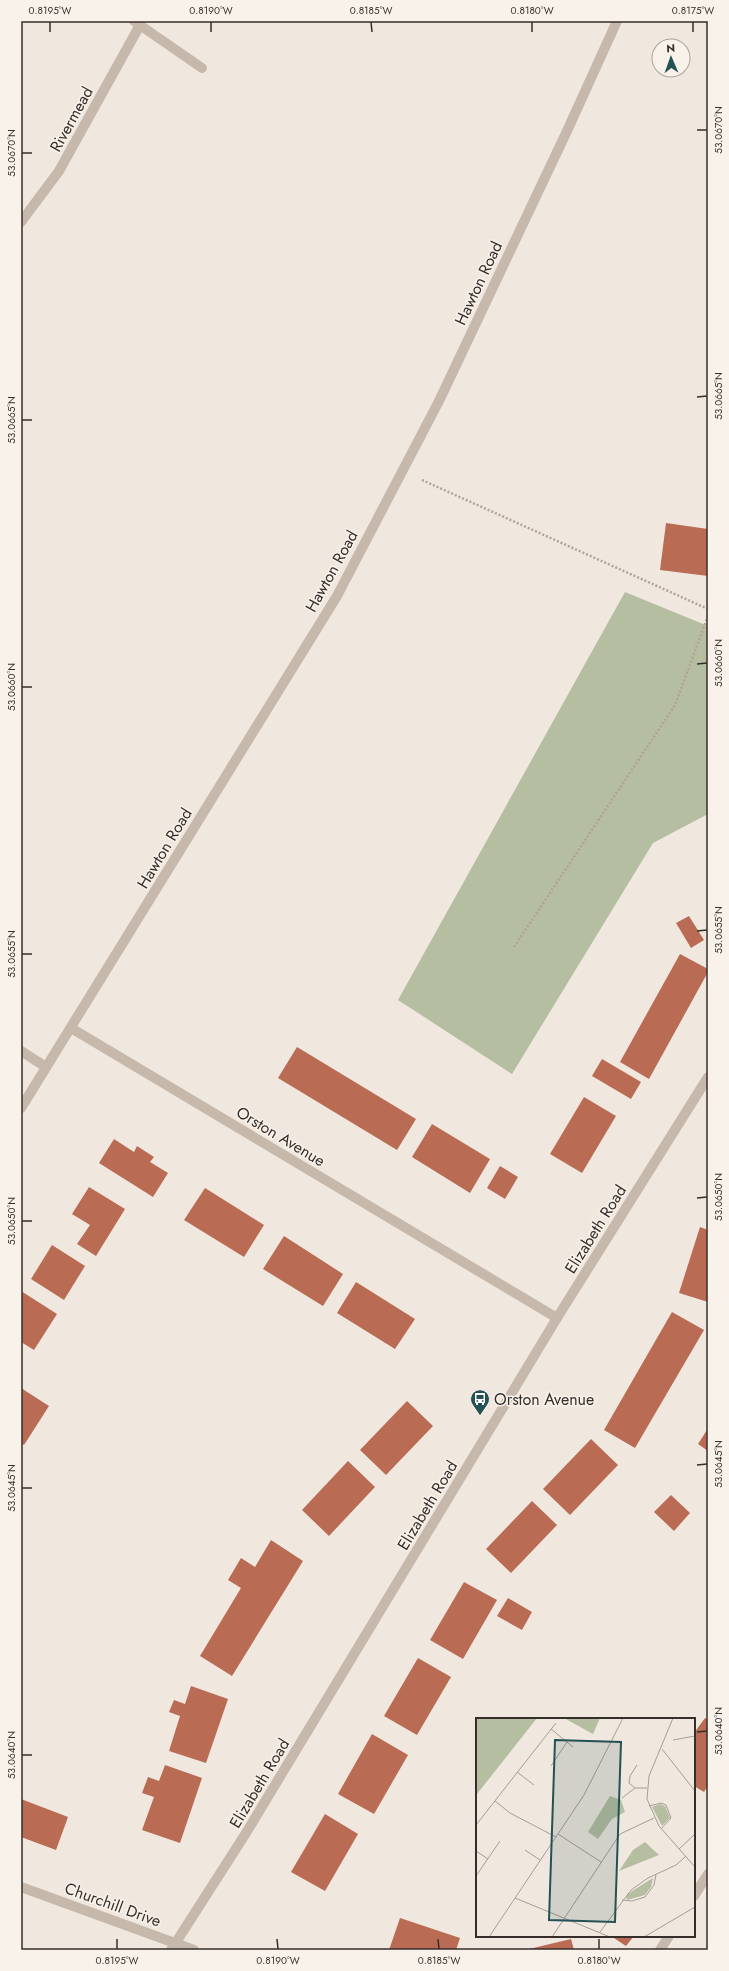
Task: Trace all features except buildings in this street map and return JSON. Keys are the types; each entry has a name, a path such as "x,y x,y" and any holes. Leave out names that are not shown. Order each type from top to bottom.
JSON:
{"street":[{"name":"Hawton Road","path":"21,1108 337,596 445,386 567,131 617,21"},
{"name":"Rivermead","path":"21,222 59,171 137,23 202,68"},
{"name":"Orston Avenue","path":"71,1028 557,1318"},
{"path":"21,1052 46,1067"},
{"name":"Elizabeth Road","path":"174,1946 246,1833 557,1318 708,1077"},
{"path":"695,1894 708,1874"},
{"name":"Churchill Drive","path":"21,1887 174,1946 194,1950"},
{"path":"660,1950 668,1937"}],"path":[{"path":"402,471 708,609"},
{"path":"514,947 675,705 708,616"}],"green space":[{"path":"625,592 708,626 708,814 653,843 512,1074 398,1000"}],"place":[{"name":"Orston Avenue","path":"480,1416"}]}
